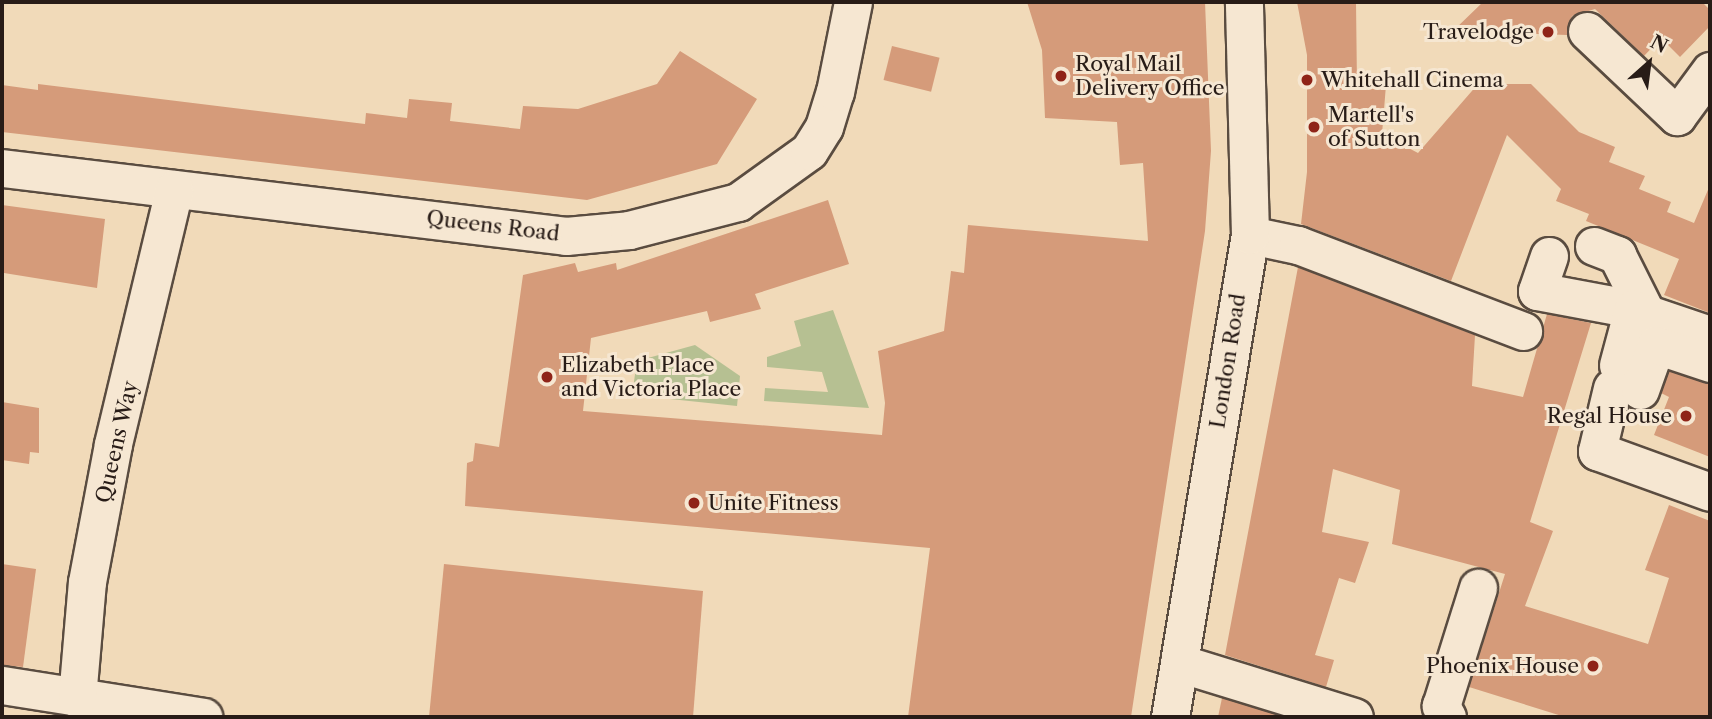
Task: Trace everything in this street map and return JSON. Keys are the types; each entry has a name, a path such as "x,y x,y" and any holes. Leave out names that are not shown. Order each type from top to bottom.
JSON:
{"street":[{"name":"Queens Road","path":"2,168 566,236 700,215 774,181 809,151 824,127 835,92 853,2"},
{"name":"London Road","path":"1170,717 1250,235 1244,2"},
{"path":"1587,31 1677,116 1710,71"},
{"name":"Queens Way","path":"77,698 88,582 111,456 174,189"},
{"path":"1250,235 1298,245 1523,331"},
{"path":"1594,246 1617,255 1640,311 1623,381 1597,451 1710,492"},
{"path":"1549,256 1537,290 1640,311 1710,335"},
{"path":"1623,381 1656,345 1710,363"},
{"path":"1447,717 1441,706 1478,588"},
{"path":"1179,663 1354,717"},
{"path":"2,685 203,717"}],"green space":[{"path":"833,310 869,408 764,401 765,388 828,392 822,372 767,367 767,357 801,346 794,321"},
{"path":"695,345 740,376 737,406 632,395 637,361"}],"building":[{"path":"1027,2 1205,2 1211,151 1205,231 1131,717 908,717 930,548 465,506 467,463 473,461 475,443 499,447 523,275 575,263 578,272 616,263 617,270 828,200 849,264 755,294 761,309 710,322 707,311 591,338 583,411 882,435 885,403 878,351 944,331 951,271 964,273 968,225 1148,241 1143,163 1120,165 1117,122 1045,118 1042,50"},
{"path":"1297,2 1356,2 1357,85 1386,85 1382,134 1418,153 1478,84 1531,84 1579,132 1615,147 1609,162 1645,176 1639,189 1671,202 1667,212 1694,223 1710,185 1710,313 1664,295 1679,259 1586,221 1589,214 1556,201 1561,189 1507,135 1451,281 1301,224 1307,172 1307,55"},
{"path":"1483,2 1702,2 1710,10 1710,26 1680,57 1661,38 1644,56 1595,9 1572,16 1567,35 1453,31"},
{"path":"892,46 940,58 931,92 884,80"},
{"path":"680,51 757,99 717,164 587,200 2,132 2,85 38,90 38,84 365,124 366,113 407,118 409,99 452,103 450,121 520,129 523,106 578,109 657,84"},
{"path":"2,205 105,219 97,288 4,273"},
{"path":"1298,267 1475,335 1472,386 1523,397 1547,314 1591,323 1530,522 1553,531 1525,606 1648,644 1669,578 1645,570 1669,505 1710,521 1710,717 1565,717 1469,687 1505,574 1392,544 1400,490 1333,469 1322,532 1369,542 1355,583 1339,578 1315,655 1334,660 1326,687 1225,655"},
{"name":"Regal House","path":"1669,371 1710,383 1710,457 1654,435 1669,397 1661,393"},
{"path":"2,402 39,408 39,453 30,452 29,464 2,460"},
{"path":"2,564 36,569 23,667 2,665"},
{"path":"444,564 703,591 693,717 429,717"},
{"path":"1222,698 1284,717 1218,717"}],"place":[{"name":"Travelodge","path":"1548,32"},
{"name":"Royal Mail Delivery Office","path":"1061,76"},
{"name":"Whitehall Cinema","path":"1307,80"},
{"name":"Martell's of Sutton","path":"1314,127"},
{"name":"Elizabeth Place and Victoria Place","path":"547,377"},
{"name":"Regal House","path":"1686,416"},
{"name":"Unite Fitness","path":"694,503"},
{"name":"Phoenix House","path":"1593,666"}]}
